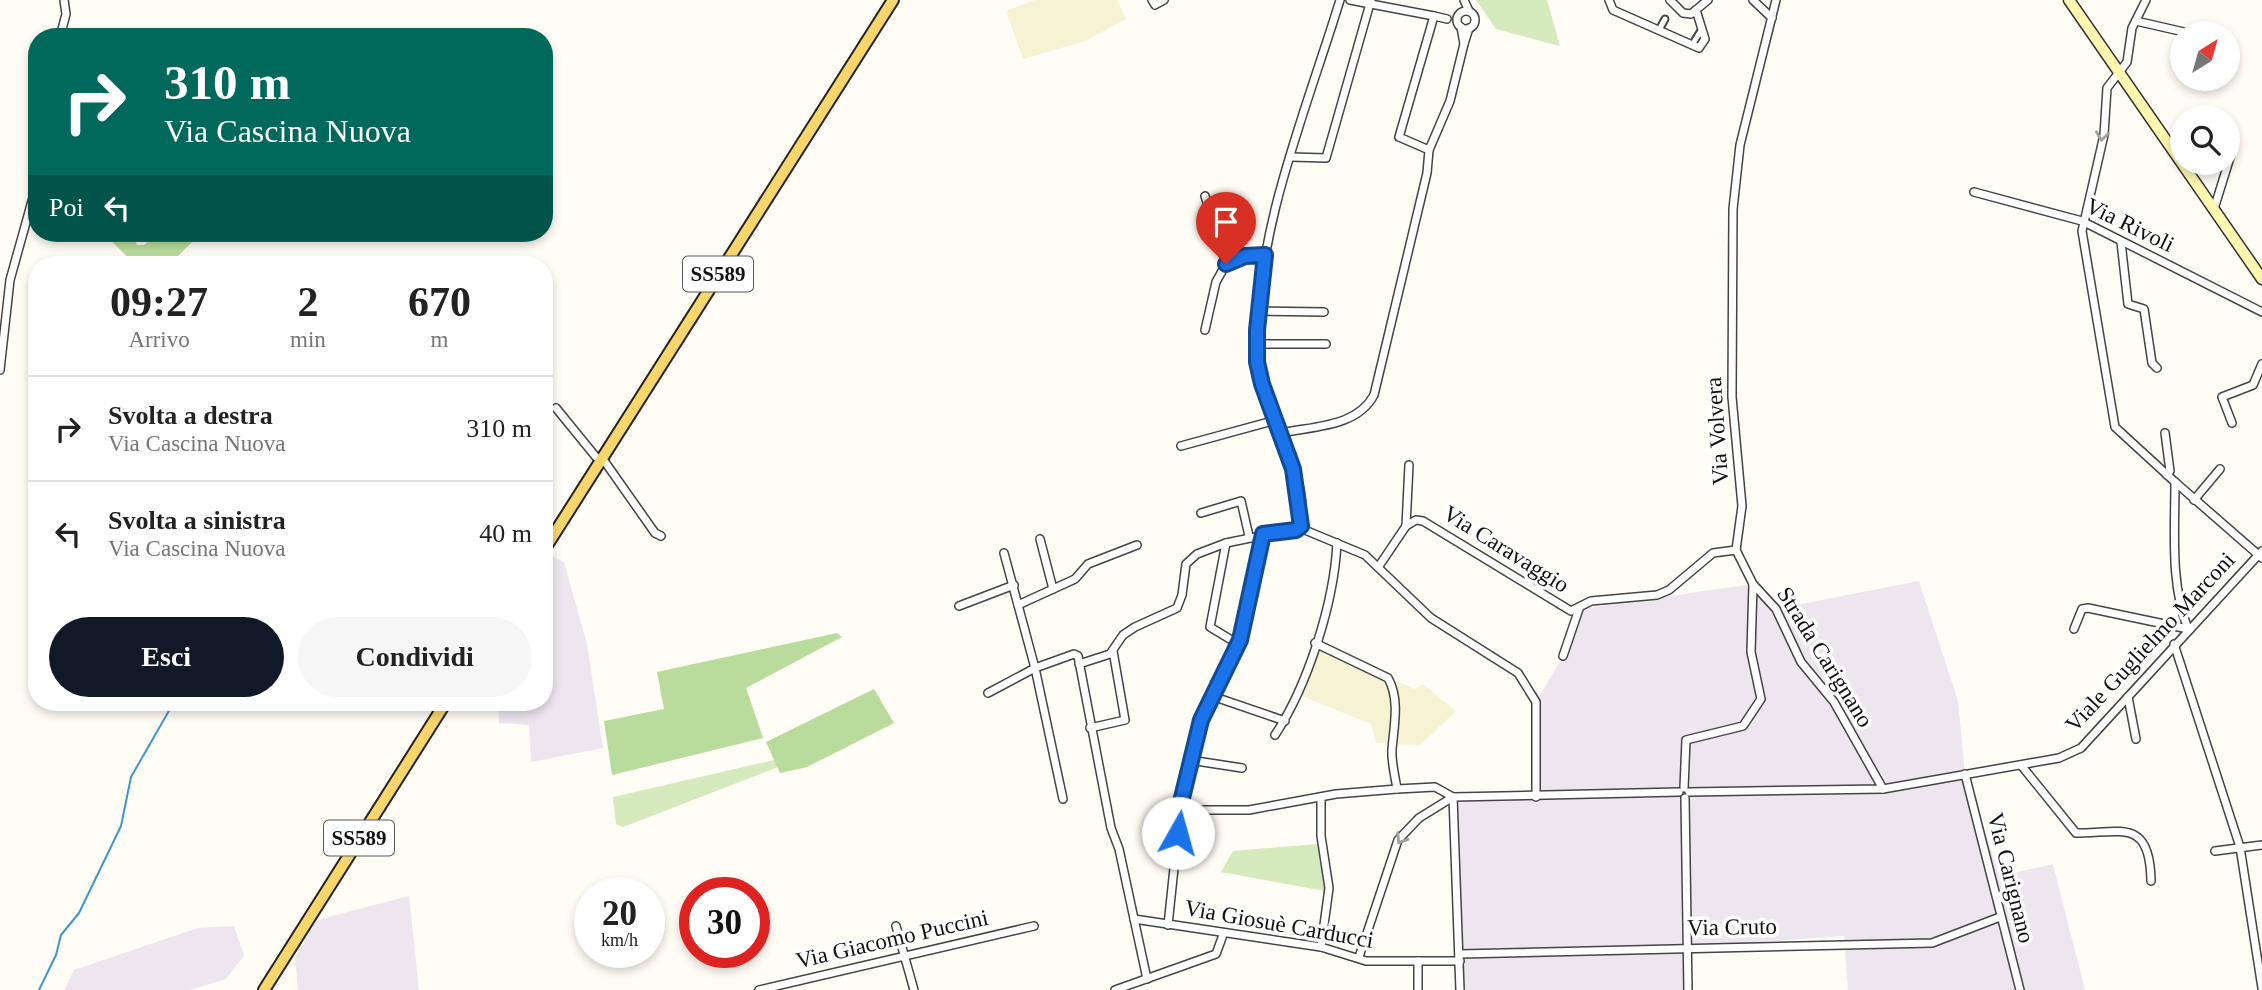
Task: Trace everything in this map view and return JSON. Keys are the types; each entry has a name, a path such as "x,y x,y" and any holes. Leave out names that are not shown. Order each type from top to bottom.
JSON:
{"main road":[{"name":"SS589","path":"553,535 894,0"},
{"path":"2068,0 2262,279"},
{"name":"SS589","path":"264,990 440,711"}],"street":[{"path":"62,28 66,14 64,0"},
{"path":"1152,0 1155,5 1164,0"},
{"path":"1300,528 1300,498 1282,432 1262,384 1256,344 1267,237 1340,0"},
{"path":"1350,0 1371,1 1447,19 1463,27 1475,22 1463,0"},
{"path":"1282,432 1353,418 1370,403 1377,385 1425,186 1429,150 1450,101 1464,44 1459,14 1463,0"},
{"path":"1609,0 1613,10 1699,48 1704,39 1696,10"},
{"path":"1670,0 1683,13 1696,10 1708,0"},
{"name":"Via Volvera","path":"1736,550 1742,506 1732,397 1735,175 1776,0"},
{"path":"2146,0 2136,21 2127,62 2106,88 2104,135 2082,221 2115,427 2194,500 2260,554"},
{"path":"1291,157 1326,158 1371,1"},
{"path":"1757,1 1772,18"},
{"path":"1447,19 1469,12"},
{"path":"1429,150 1399,137 1434,16"},
{"path":"1659,30 1665,19"},
{"path":"2136,21 2170,29"},
{"path":"2214,209 2225,175"},
{"name":"Via Rivoli","path":"1974,192 2082,221 2262,312"},
{"path":"1205,196 1226,264"},
{"path":"0,370 9,279 28,214"},
{"path":"2121,242 2128,304 2144,309 2152,363 2157,368"},
{"path":"1205,330 1216,282 1226,264 1245,256 1265,255"},
{"path":"1259,311 1324,312"},
{"path":"1256,344 1326,344"},
{"path":"2232,423 2222,397 2253,385 2262,364"},
{"path":"556,408 661,536"},
{"path":"1181,446 1276,420"},
{"path":"2165,433 2170,471 2167,475"},
{"path":"1379,566 1406,526 1409,465"},
{"path":"2194,500 2220,469"},
{"path":"2175,482 2176,573 2181,612 2188,629"},
{"path":"1201,513 1241,501 1249,536"},
{"name":"Via Caravaggio","path":"1406,526 1416,520 1423,521 1563,608 1579,609 1591,601 1657,595 1669,590 1713,553 1736,550"},
{"path":"1079,664 1113,652 1123,635 1177,608 1182,595 1186,564 1192,557 1249,536 1300,528 1365,555 1431,618 1511,666 1536,702 1536,797"},
{"path":"1168,925 1181,810 1190,760 1201,720 1238,644 1263,534"},
{"path":"1040,539 1054,589"},
{"path":"1226,543 1210,627 1238,644"},
{"path":"1275,735 1285,721 1331,602 1336,543"},
{"path":"1018,605 1074,579 1088,564 1137,545"},
{"path":"1688,990 1684,793 1686,740 1743,726 1760,703 1751,652 1753,584 1736,550"},
{"path":"1004,552 1035,668 1063,799"},
{"name":"Viale Guglielmo Marconi","path":"1181,810 1249,810 1321,797 1435,787 1453,797 1883,789 2059,758 2081,748 2174,644 2260,554"},
{"name":"Strada Carignano","path":"1753,584 1776,609 1801,662 1834,702 1883,789"},
{"path":"959,606 1014,585"},
{"path":"2074,629 2082,609 2088,608 2188,629"},
{"path":"1563,656 1579,609"},
{"path":"1315,643 1388,678 1396,696 1392,746 1396,789"},
{"path":"2174,644 2240,847 2262,988"},
{"path":"1090,729 1125,720 1113,652"},
{"path":"988,693 1035,668 1074,654 1079,664 1090,729 1147,979"},
{"path":"1212,696 1285,721"},
{"path":"2128,697 2136,739"},
{"path":"1190,760 1242,768"},
{"path":"2021,765 2077,833 2116,829 2137,838 2150,855 2151,881"},
{"name":"Via Carignano","path":"1965,774 2020,990"},
{"path":"1321,797 1321,836 1329,888 1321,947"},
{"path":"1359,957 1398,840 1419,818 1453,797 1460,990"},
{"path":"2215,851 2262,845"},
{"name":"Via Cruto","path":"1460,958 1687,947 1932,943 2000,917"},
{"name":"Via Giosuè Carducci","path":"1134,919 1223,935 1321,947 1366,961 1460,958"},
{"path":"896,926 914,990"},
{"name":"Via Giacomo Puccini","path":"759,990 1034,926"},
{"path":"1115,990 1216,954 1223,935"},
{"path":"1418,961 1418,990"}],"shaded area":[{"path":"1035,0 1117,0 1126,19 1085,41 1023,59 1006,11"},
{"path":"553,556 564,562 587,644 603,748 531,762 529,725 499,723 498,711 553,711"},
{"path":"1919,581 1958,701 1965,774 2000,876 2053,864 2085,990 1848,990 1844,936 1688,947 1689,990 1459,990 1453,797 1536,797 1536,702 1563,656 1579,609 1753,584 1776,609"},
{"path":"1319,649 1379,675 1385,684 1397,681 1414,689 1423,684 1456,711 1420,745 1376,743 1371,724 1302,696"},
{"path":"409,896 419,990 298,990 295,957 317,920"},
{"path":"234,926 244,956 226,979 190,990 64,990 74,970 198,928"}],"green space":[{"path":"1476,0 1547,0 1560,46 1496,29"},
{"path":"112,242 136,242 137,245 144,245 148,242 192,242 178,256 127,256"},
{"path":"837,633 842,637 746,688 763,738 612,775 604,721 664,709 657,672"},
{"path":"874,689 894,723 807,767 780,773 766,742"},
{"path":"774,760 778,767 623,827 616,824 613,797"},
{"path":"1317,844 1325,891 1221,872 1233,851"}],"waterway":[{"path":"39,990 56,955 61,935 79,913 121,826 131,777 169,711"}],"route":[{"path":"1178,833 1181,802 1201,720 1240,640 1263,534 1296,530 1301,526 1300,498 1293,469 1282,432 1262,384 1257,362 1257,330 1265,255 1245,256 1226,264"}]}
